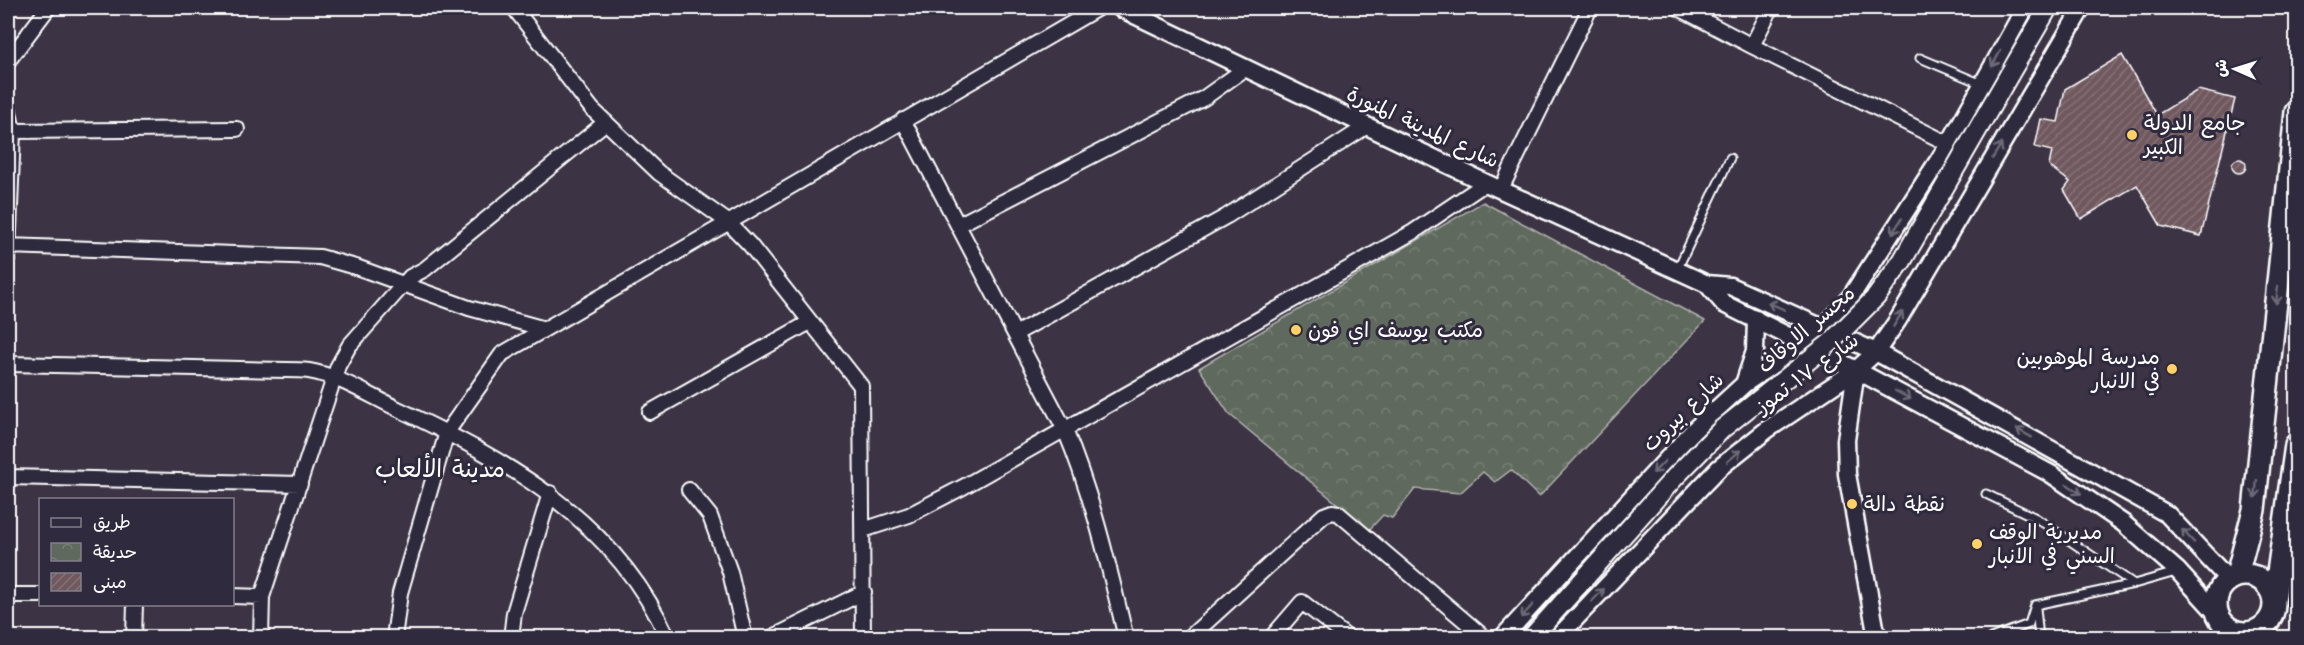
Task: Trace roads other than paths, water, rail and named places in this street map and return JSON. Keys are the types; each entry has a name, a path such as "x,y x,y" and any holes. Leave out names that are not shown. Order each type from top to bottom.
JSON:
{"main road":[{"name":"مجسر الاوقاف","path":"1531,638 1675,477 1722,429 1838,337 1876,297 1902,261 2048,8"},
{"path":"2232,577 2254,510 2296,111"},
{"path":"2217,614 2229,629 2246,634 2256,632 2270,619 2294,480 2296,446"},
{"path":"2218,638 2216,596 2220,586 2232,577 2247,574 2257,577 2272,591 2270,619"}],"street":[{"path":"8,61 48,8"},
{"path":"514,8 592,109 659,173 728,222 750,245 861,386 863,638"},
{"path":"394,638 400,593 447,432 502,354 1098,8"},
{"name":"شارع المدينة المنورة","path":"1120,8 1493,186 1707,284"},
{"path":"863,530 909,515 963,487 1493,186 1590,8"},
{"path":"1679,8 1949,144"},
{"path":"1752,46 1771,8"},
{"name":"شارع بيروت","path":"1502,638 1693,431 1744,384 1805,343 1824,327 1855,292 1949,144 2025,8"},
{"name":"شارع ١٧ تموز","path":"1557,638 1719,468 1768,429 1856,370 1876,352 1898,320 2082,8"},
{"path":"958,225 1204,98 1246,68"},
{"path":"8,107 13,131 8,257"},
{"path":"903,120 1065,430 1082,472 1106,551 1126,638"},
{"path":"261,638 262,597 334,379 349,346 410,277 425,269 606,122"},
{"path":"1016,334 1227,216 1367,126"},
{"path":"13,131 237,129"},
{"path":"8,246 320,257 359,268 469,308 545,329"},
{"path":"1707,284 1730,286 1876,352 2167,514 2232,577"},
{"path":"1707,284 1716,297 1724,303 1805,343 2051,474 2123,523 2178,571 2217,614"},
{"path":"1744,384 1755,351 1755,319"},
{"path":"650,412 810,322"},
{"path":"8,364 309,371 334,379 447,432 550,493 598,536 625,566 658,616 668,638"},
{"path":"1856,370 1846,440 1847,474 1877,638"},
{"path":"8,477 300,484"},
{"path":"688,490 710,516 730,572 745,638"},
{"path":"510,638 514,613 550,493"},
{"path":"1189,638 1324,515 1332,512 1338,513 1485,638"},
{"path":"771,638 864,592"},
{"path":"8,595 39,595"},
{"path":"234,596 262,597"},
{"path":"1271,638 1302,602 1348,638"},
{"path":"134,638 135,606"}],"lane":[{"path":"1920,58 1982,84"},
{"path":"1677,270 1730,158"},
{"path":"1986,494 2036,518 2134,584"},
{"path":"2035,605 2134,584 2178,571"},
{"path":"1991,638 2029,624 2035,605"},
{"path":"2035,605 2040,638"}],"place":[{"name":"جامع الدولة الكبير","path":"2132,135"},
{"name":"مكتب يوسف اي فون","path":"1296,330"},
{"name":"مدرسة الموهوبين في الانبار","path":"2172,369"},
{"name":"نقطة دالة","path":"1852,504"},
{"name":"مديرية الوقف السني في الانبار","path":"1977,544"}],"district":[{"name":"مدينة الألعاب","path":"440,469"}]}
